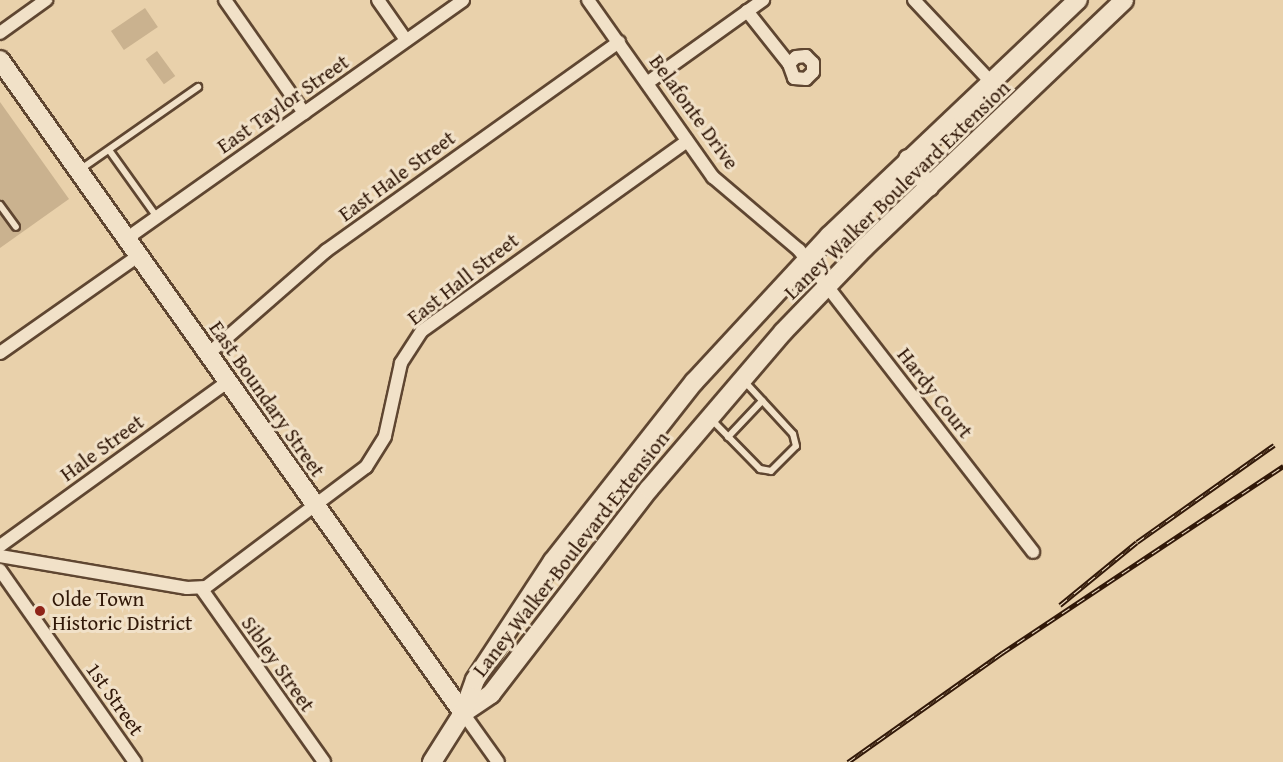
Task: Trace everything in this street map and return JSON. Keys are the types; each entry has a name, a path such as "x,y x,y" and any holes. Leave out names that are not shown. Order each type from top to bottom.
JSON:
{"main road":[{"name":"Laney Walker Boulevard Extension","path":"463,713 475,680 588,513 702,374 807,260 908,159 1078,0"},
{"name":"Laney Walker Boulevard Extension","path":"463,713 491,694 708,417 825,288 1124,0"},
{"path":"1045,32 1067,57"},
{"name":"East Boundary Street","path":"0,60 463,713"},
{"path":"908,159 929,187"},
{"path":"702,374 726,396"},
{"path":"588,513 615,533"},
{"path":"432,762 463,713"}],"street":[{"path":"0,33 46,0"},
{"path":"225,0 304,113"},
{"path":"378,0 406,40"},
{"name":"East Taylor Street","path":"126,239 463,0"},
{"name":"Belafonte Drive","path":"588,0 713,177 768,221 807,260"},
{"path":"647,83 763,0"},
{"path":"914,0 991,82"},
{"path":"747,11 789,64"},
{"name":"East Hale Street","path":"208,354 326,251 619,42"},
{"name":"East Hall Street","path":"201,588 316,507 373,459 385,436 401,363 422,331 687,141"},
{"path":"0,353 138,256"},
{"name":"Hardy Court","path":"807,260 825,288 1033,552"},
{"name":"Hale Street","path":"0,546 227,382"},
{"path":"0,556 201,588"},
{"name":"1st Street","path":"0,570 135,762"},
{"name":"Sibley Street","path":"201,588 324,762"},
{"name":"East Boundary Street","path":"463,713 498,762"}],"lane":[{"path":"78,171 198,87"},
{"path":"109,150 157,218"},
{"path":"0,205 16,227"},
{"path":"708,417 760,469 771,471 796,446 793,434 741,379"},
{"path":"728,437 762,401"}],"shaded area":[{"path":"145,8 158,27 124,50 111,31"},
{"path":"157,51 175,76 164,84 146,59"},
{"path":"0,102 69,199 0,248"}],"railway":[{"path":"1060,605 1137,542 1274,445"},
{"path":"848,762 1002,653 1283,466"}],"place":[{"name":"Olde Town Historic District","path":"40,611"}]}
